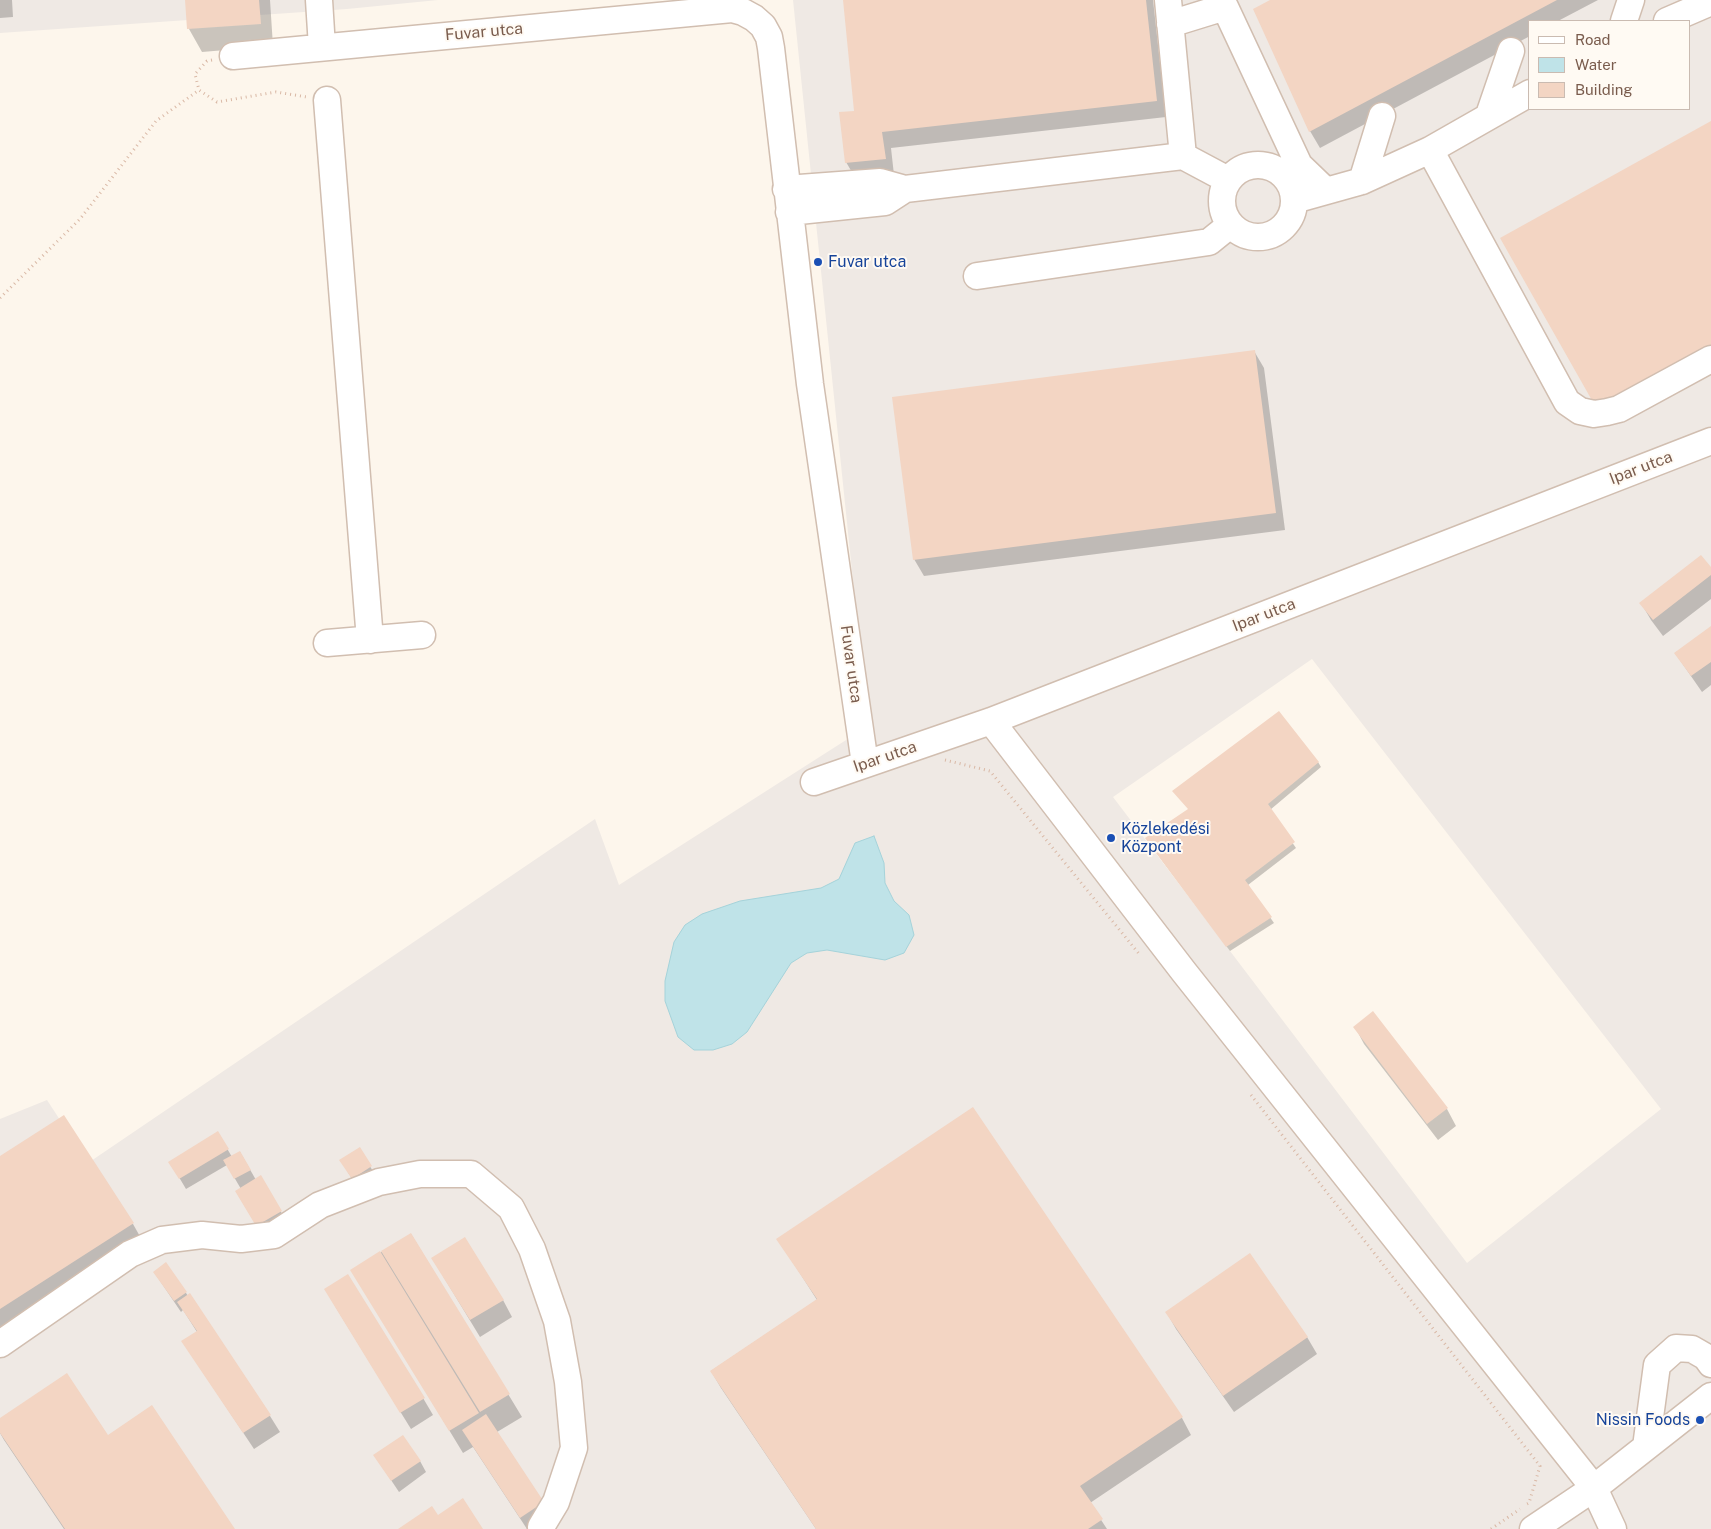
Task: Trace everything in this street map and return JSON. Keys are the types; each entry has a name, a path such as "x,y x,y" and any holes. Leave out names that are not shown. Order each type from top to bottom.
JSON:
{"street":[{"path":"319,0 322,47"},
{"path":"1624,20 1631,0"},
{"path":"1670,14 1711,2"},
{"path":"1182,156 1169,12 1225,7 1299,165 1325,190"},
{"name":"Fuvar utca","path":"233,56 732,9 754,18 763,26 769,37 810,384 865,764"},
{"path":"1489,115 1511,51"},
{"path":"1294,200 1362,180 1430,150 1528,94"},
{"path":"327,100 370,640"},
{"path":"1266,166 1275,116"},
{"path":"1362,180 1382,116"},
{"path":"1430,150 1567,402 1580,411 1594,414 1613,411 1711,360"},
{"path":"788,200 885,202 905,189 1182,156 1228,180"},
{"path":"1248,166 1266,166 1277,170 1286,178 1292,188 1294,200 1292,211 1287,222 1279,230 1268,235 1251,236 1240,232 1230,225 1224,214 1222,203 1223,191 1228,180 1237,171 1248,166"},
{"path":"977,276 1209,242 1230,225"},
{"name":"Ipar utca","path":"814,782 991,721 1711,441"},
{"path":"327,643 422,636"},
{"path":"991,721 1184,972 1594,1488 1613,1529"},
{"path":"0,1344 130,1254 162,1240 202,1235 241,1239 274,1235 320,1206 379,1182 420,1174 471,1174 511,1208 532,1249 557,1321 568,1382 574,1448 556,1502 540,1527"},
{"path":"1646,1447 1657,1365 1676,1348 1692,1349 1706,1357 1711,1364"},
{"path":"1534,1529 1594,1488 1711,1396"}],"path":[{"path":"233,56 207,61 196,74 199,90 217,102 276,92 327,100"},
{"path":"0,298 80,219 156,121 199,90"},
{"path":"943,760 990,771 1144,958"},
{"path":"1247,1090 1540,1466 1529,1503 1491,1529"}],"shaded area":[{"path":"0,0 438,0 347,9 0,33"},
{"path":"793,0 1711,0 1711,1529 0,1529 0,1119 47,1100 88,1163 595,819 619,885 868,726","holes":["1312,659 1661,1109 1467,1263 1113,797"]}],"water":[{"path":"874,836 884,863 885,883 894,901 909,915 914,935 904,953 885,960 827,950 807,953 791,963 747,1032 732,1044 713,1050 694,1050 678,1037 665,1001 665,981 674,942 685,925 702,914 740,901 821,888 839,879 855,843"}],"building":[{"path":"185,0 259,0 261,24 187,29"},
{"path":"843,0 1146,0 1157,101 882,132 886,159 845,163 839,112 854,111"},
{"path":"1270,0 1557,0 1309,132 1253,9"},
{"path":"1711,121 1711,349 1598,411 1500,238"},
{"path":"1255,350 1276,513 913,560 892,397"},
{"path":"1701,555 1711,567 1711,575 1653,620 1639,603"},
{"path":"1711,626 1711,662 1691,676 1674,653"},
{"path":"1279,711 1319,762 1268,804 1295,842 1245,880 1272,917 1226,947 1145,838 1188,809 1172,791"},
{"path":"1373,1011 1448,1108 1427,1124 1353,1027"},
{"path":"973,1107 1183,1417 1080,1486 1103,1519 1088,1529 816,1529 710,1371 817,1299 776,1239"},
{"path":"64,1115 134,1223 0,1309 0,1156"},
{"path":"218,1131 229,1149 179,1179 168,1162"},
{"path":"360,1147 372,1166 352,1179 339,1160"},
{"path":"240,1151 251,1170 234,1179 223,1160"},
{"path":"261,1175 282,1211 256,1226 235,1191"},
{"path":"411,1233 510,1394 480,1412 381,1251"},
{"path":"465,1237 504,1300 470,1320 431,1258"},
{"path":"380,1251 479,1413 449,1431 350,1270"},
{"path":"1250,1253 1308,1337 1223,1396 1165,1312"},
{"path":"166,1262 187,1292 174,1301 153,1272"},
{"path":"348,1274 425,1398 400,1413 324,1289"},
{"path":"190,1293 271,1415 243,1433 181,1341 197,1331 177,1302"},
{"path":"67,1373 108,1435 152,1405 235,1529 65,1529 0,1433 0,1418"},
{"path":"486,1414 544,1502 520,1518 462,1430"},
{"path":"403,1435 421,1461 391,1481 373,1455"},
{"path":"463,1498 483,1529 398,1529 432,1506 438,1515"}],"place":[{"name":"Fuvar utca","path":"818,262"},
{"name":"Közlekedési Központ","path":"1111,838"},
{"name":"Nissin Foods","path":"1700,1420"}]}
